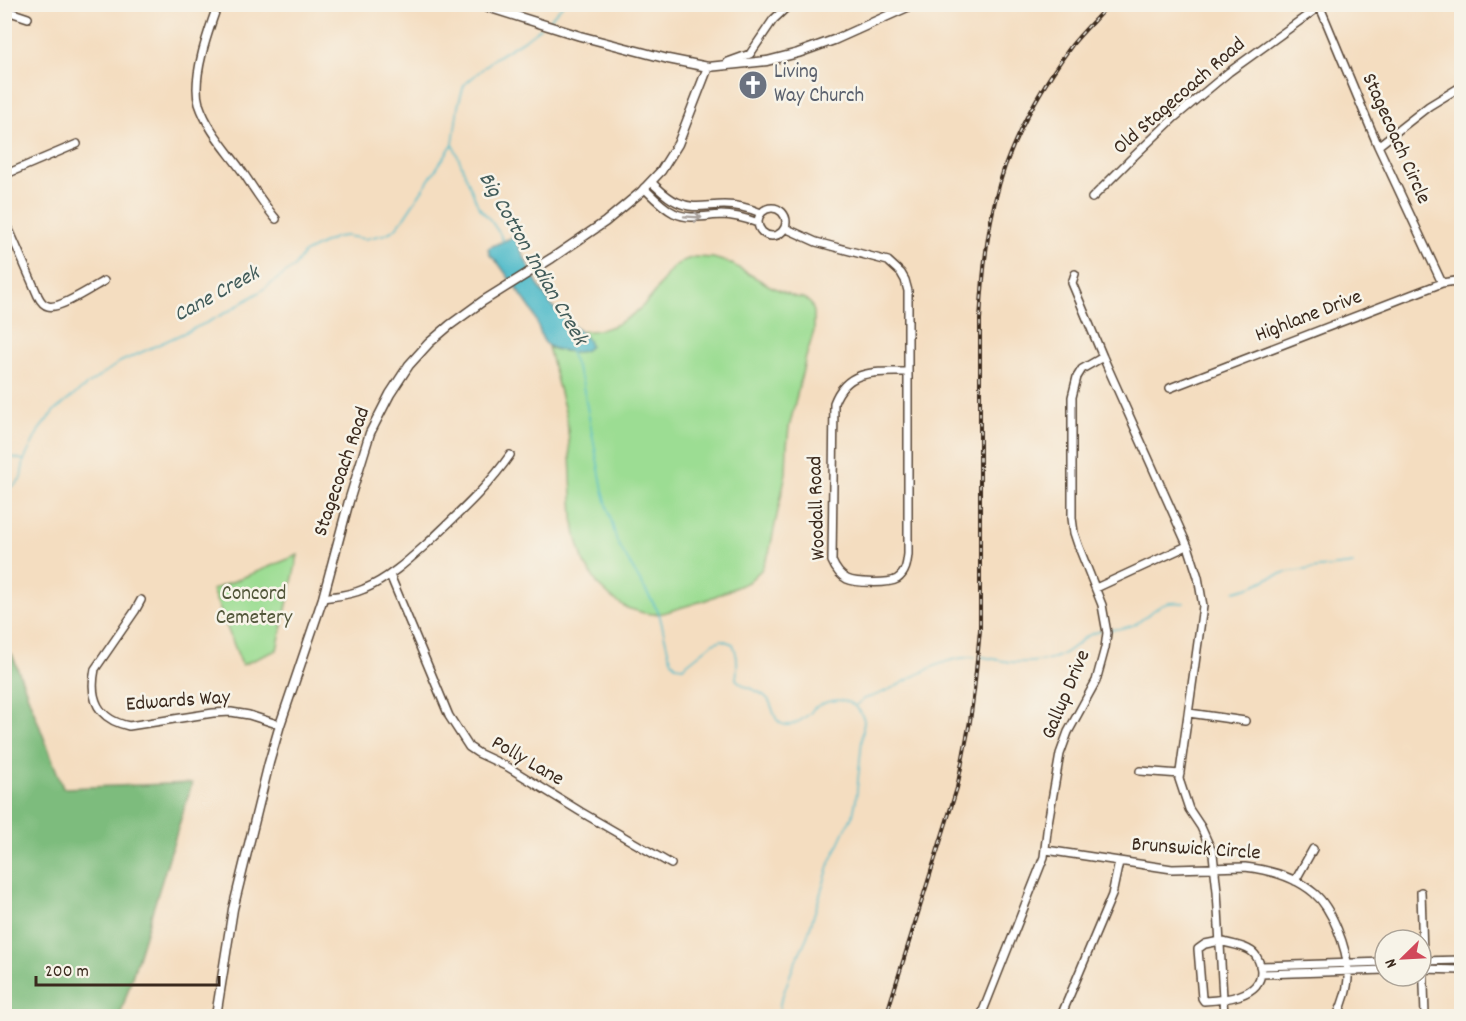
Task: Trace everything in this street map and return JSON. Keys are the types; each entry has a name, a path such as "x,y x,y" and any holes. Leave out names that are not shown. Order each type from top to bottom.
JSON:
{"street":[{"path":"218,4 201,58 197,83 198,101 205,119 217,138 276,219"},
{"path":"478,4 580,36 708,67 767,61 798,53 834,40 914,4"},
{"path":"708,67 750,54 773,20 790,4"},
{"name":"Stagecoach Circle","path":"1322,6 1378,146 1442,283"},
{"name":"Old Stagecoach Road","path":"1092,198 1131,159 1229,72 1322,6"},
{"path":"4,10 28,18"},
{"name":"Stagecoach Road","path":"216,1015 233,909 269,763 323,598 370,433 390,394 408,365 429,343 470,310 605,222 662,171 678,144 708,67"},
{"path":"1378,146 1429,106 1461,86"},
{"path":"4,175 78,144"},
{"path":"647,185 686,206 733,205 761,213"},
{"name":"Woodall Road","path":"647,185 662,205 679,215 700,218 733,216 758,223 762,231 769,236 780,234 785,228 816,242 884,260 893,265 905,280 908,291 908,372 908,554 906,566 899,578 890,582 848,579 838,572 832,561 834,403 838,393 846,384 862,374 908,372"},
{"path":"758,223 761,213 769,207 779,209 785,216 785,228"},
{"path":"4,218 38,296 47,306 55,307 71,300 104,281"},
{"path":"1075,274 1072,283 1187,546 1198,577 1203,606 1179,779 1189,809 1201,827 1213,854 1224,1017"},
{"name":"Highlane Drive","path":"1170,388 1442,283 1461,280"},
{"name":"Gallup Drive","path":"981,1017 1044,857 1060,754 1068,732 1096,681 1105,648 1107,633 1102,605 1074,533 1072,518 1072,397 1077,377 1082,369 1103,357"},
{"path":"323,598 366,589 398,569 484,489 510,455"},
{"path":"1096,588 1187,546"},
{"name":"Polly Lane","path":"390,575 449,716 469,747 508,766 581,812 671,864"},
{"name":"Edwards Way","path":"141,600 94,669 93,693 101,712 118,724 129,726 231,712 280,725"},
{"path":"1189,713 1245,721"},
{"path":"1140,771 1180,774"},
{"path":"1295,881 1313,849"},
{"name":"Brunswick Circle","path":"1046,850 1172,869 1255,868 1295,881 1313,892 1322,901 1341,938 1347,967 1346,990 1337,1017"},
{"path":"1061,1017 1112,896 1119,862"},
{"path":"1421,892 1421,928"},
{"path":"1220,941 1249,950 1256,957 1261,970 1257,983 1238,996 1204,1001 1198,949 1205,944 1220,941"},
{"path":"1433,964 1461,960"},
{"path":"1261,970 1347,967 1373,964"},
{"path":"1433,966 1461,970"},
{"path":"1347,967 1373,969"},
{"path":"1423,988 1425,1017"},
{"path":"216,1015 227,1017"}],"green space":[{"path":"695,257 713,258 730,263 770,286 795,297 804,298 811,304 814,312 814,331 789,428 786,473 769,553 761,570 748,582 706,600 663,613 644,613 627,608 612,598 599,586 584,563 573,518 567,419 548,347 571,351 582,334 579,332 613,326 628,318 647,302 673,267"},
{"name":"Concord Cemetery","path":"298,555 277,650 242,665 212,590"},
{"path":"5,654 12,654 63,788 192,783 120,1016 5,1016"}],"water":[{"path":"513,237 547,299 561,316 589,341 590,346 583,351 573,352 552,348 543,340 531,309 490,255 488,249 490,247"}],"waterway":[{"name":"Big Cotton Indian Creek","path":"548,21 564,4"},
{"name":"Big Cotton Indian Creek","path":"503,241 491,221 478,206 453,144 458,106 464,85 495,58 540,28"},
{"name":"Cane Creek","path":"4,490 16,484 21,478 24,460 39,430 54,411 87,385 120,362 229,311 294,267 304,253 336,237 365,239 386,234 395,229 452,145"},
{"name":"Big Cotton Indian Creek","path":"569,350 582,381 603,490 617,542 659,613 672,661 676,666 683,667 713,643 722,640 733,644 735,648 736,679 767,698 779,722 788,725 796,723 817,706 839,700 850,703 858,709 864,720 853,815 830,863 807,937 780,1003 779,1016"},
{"path":"4,455 23,460"},
{"path":"1235,591 1286,572 1353,564"},
{"path":"1109,630 1134,625 1163,605 1184,603"},
{"path":"982,657 1006,662 1049,659 1067,652 1084,638 1101,631"},
{"path":"856,705 863,699 891,689 944,662 974,657"}],"railway":[{"path":"886,1016 957,788 974,691 980,630 980,320 985,262 994,204 1011,150 1034,103 1072,45 1109,4"}],"place":[{"name":"Living Way Church","path":"753,85"}]}
